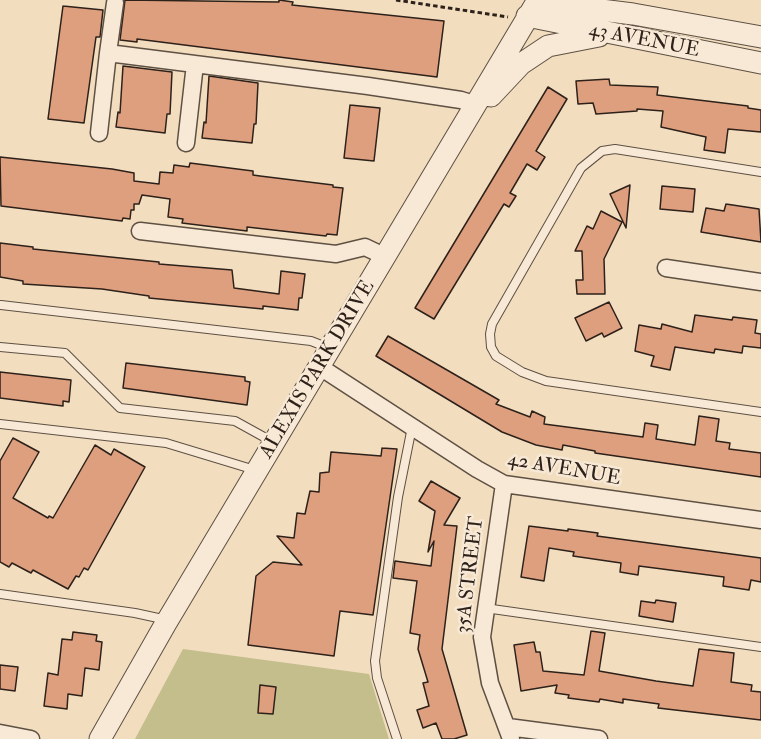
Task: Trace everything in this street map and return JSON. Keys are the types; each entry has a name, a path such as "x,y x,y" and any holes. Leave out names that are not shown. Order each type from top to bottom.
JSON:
{"street":[{"path":"605,0 633,14"},
{"path":"99,133 115,3"},
{"name":"43 AVENUE","path":"534,6 633,14 761,37"},
{"name":"43 AVENUE","path":"534,6 609,35 761,63"},
{"name":"ALEXIS PARK DRIVE","path":"100,739 166,623 534,6"},
{"path":"108,53 461,100 471,114 521,64 548,46 609,35"},
{"path":"186,143 195,64"},
{"path":"140,231 336,254 365,247 386,257"},
{"path":"666,268 761,282"},
{"name":"42 AVENUE","path":"325,358 412,427 504,484 761,520"},
{"name":"35A STREET","path":"504,484 484,608 482,638 490,683 510,733"},
{"path":"0,733 31,739"},
{"path":"510,733 599,739"}],"lane":[{"path":"761,172 615,149 602,151 581,168 492,324 490,334 491,347 496,356 522,372 546,381 761,412"},
{"path":"1,305 311,341 325,358"},
{"path":"0,347 64,353 120,408 235,421 274,442"},
{"path":"0,424 166,443 246,465 257,471"},
{"path":"397,739 377,678 375,661 398,497 412,427"},
{"path":"0,594 135,613 158,618 166,623"},
{"path":"484,608 761,647"}],"path":[{"path":"396,0 508,17 505,24"}],"shaded area":[{"path":"183,649 369,674 389,739 135,739"}],"building":[{"path":"125,0 279,2 279,0 293,2 292,5 444,21 437,77 137,39 137,42 120,40"},
{"path":"63,6 103,10 100,37 96,37 84,123 48,119"},
{"path":"123,66 172,72 170,114 167,114 165,133 116,127 118,112 120,113"},
{"path":"209,76 258,83 256,124 254,124 252,143 202,138 204,122 206,123"},
{"path":"609,79 610,85 658,87 657,95 748,106 748,108 761,110 761,132 728,129 725,153 704,150 706,137 661,127 663,111 637,109 637,111 596,114 593,103 578,104 576,81"},
{"path":"548,87 567,99 536,151 545,157 537,170 527,164 510,193 516,196 509,207 504,204 434,319 415,308"},
{"path":"350,105 380,108 374,161 344,158"},
{"path":"0,157 112,169 134,173 134,181 159,184 160,172 173,173 174,165 189,167 190,163 253,171 253,175 333,185 333,187 343,188 337,235 327,234 326,236 247,227 247,231 182,223 183,219 168,217 170,199 142,195 139,204 134,204 134,210 131,210 130,219 123,218 122,221 1,206"},
{"path":"630,185 626,228 610,194"},
{"path":"662,186 695,189 693,212 660,209"},
{"path":"726,204 759,209 761,242 701,232 706,208 724,211"},
{"path":"601,211 622,222 604,259 605,294 577,294 576,280 583,280 582,251 575,251 587,226 593,229"},
{"path":"0,243 33,247 33,249 159,262 159,264 232,270 234,288 279,294 281,271 305,274 302,298 299,298 298,310 263,306 263,309 149,298 149,296 102,289 23,284 23,281 0,277"},
{"path":"609,302 622,328 604,337 602,333 586,341 575,318"},
{"path":"695,315 732,320 733,317 757,320 755,333 761,334 761,348 743,346 742,353 715,349 714,353 675,347 670,370 651,366 654,356 635,351 639,325 661,329 662,324 692,332"},
{"path":"388,336 499,400 496,404 530,417 532,411 545,417 544,424 643,437 645,423 658,425 656,439 695,445 699,416 719,419 716,441 730,443 729,449 761,453 761,477 595,453 595,451 563,445 562,450 536,445 502,432 376,356"},
{"path":"126,363 245,377 245,381 250,382 247,405 123,388"},
{"path":"0,372 71,380 69,402 63,401 63,406 0,398"},
{"path":"13,438 39,452 13,498 48,518 49,516 53,518 95,445 111,455 114,449 145,467 88,570 84,568 68,589 33,570 31,573 12,563 9,567 0,562 0,461"},
{"path":"382,448 397,449 373,615 340,611 334,656 248,645 256,576 273,562 302,565 277,536 294,538 297,513 305,514 310,491 319,492 320,473 329,472 331,452 381,456"},
{"path":"431,481 460,498 444,525 457,526 442,649 467,735 454,739 442,739 436,723 423,728 417,710 429,706 423,683 428,682 418,649 420,635 410,633 417,581 393,578 395,561 431,566 434,541 428,552 435,511 419,501"},
{"path":"529,526 598,533 597,536 761,558 761,582 751,580 749,590 723,586 724,577 639,566 638,575 620,572 621,563 573,556 574,552 549,548 544,581 521,577"},
{"path":"656,600 676,603 673,622 639,616 641,601 655,603"},
{"path":"591,631 605,633 599,671 656,681 693,686 699,649 734,653 731,682 752,685 751,691 761,692 761,720 658,708 659,704 623,699 623,703 600,699 599,702 568,698 569,695 555,693 557,685 521,691 514,645 534,642 536,652 540,652 543,671 584,675"},
{"path":"73,632 97,635 96,641 102,642 99,670 85,668 82,696 68,694 67,709 44,706 48,673 58,675 62,639 72,640"},
{"path":"0,665 18,667 15,691 0,689"},
{"path":"260,685 276,687 273,714 258,713"}]}
